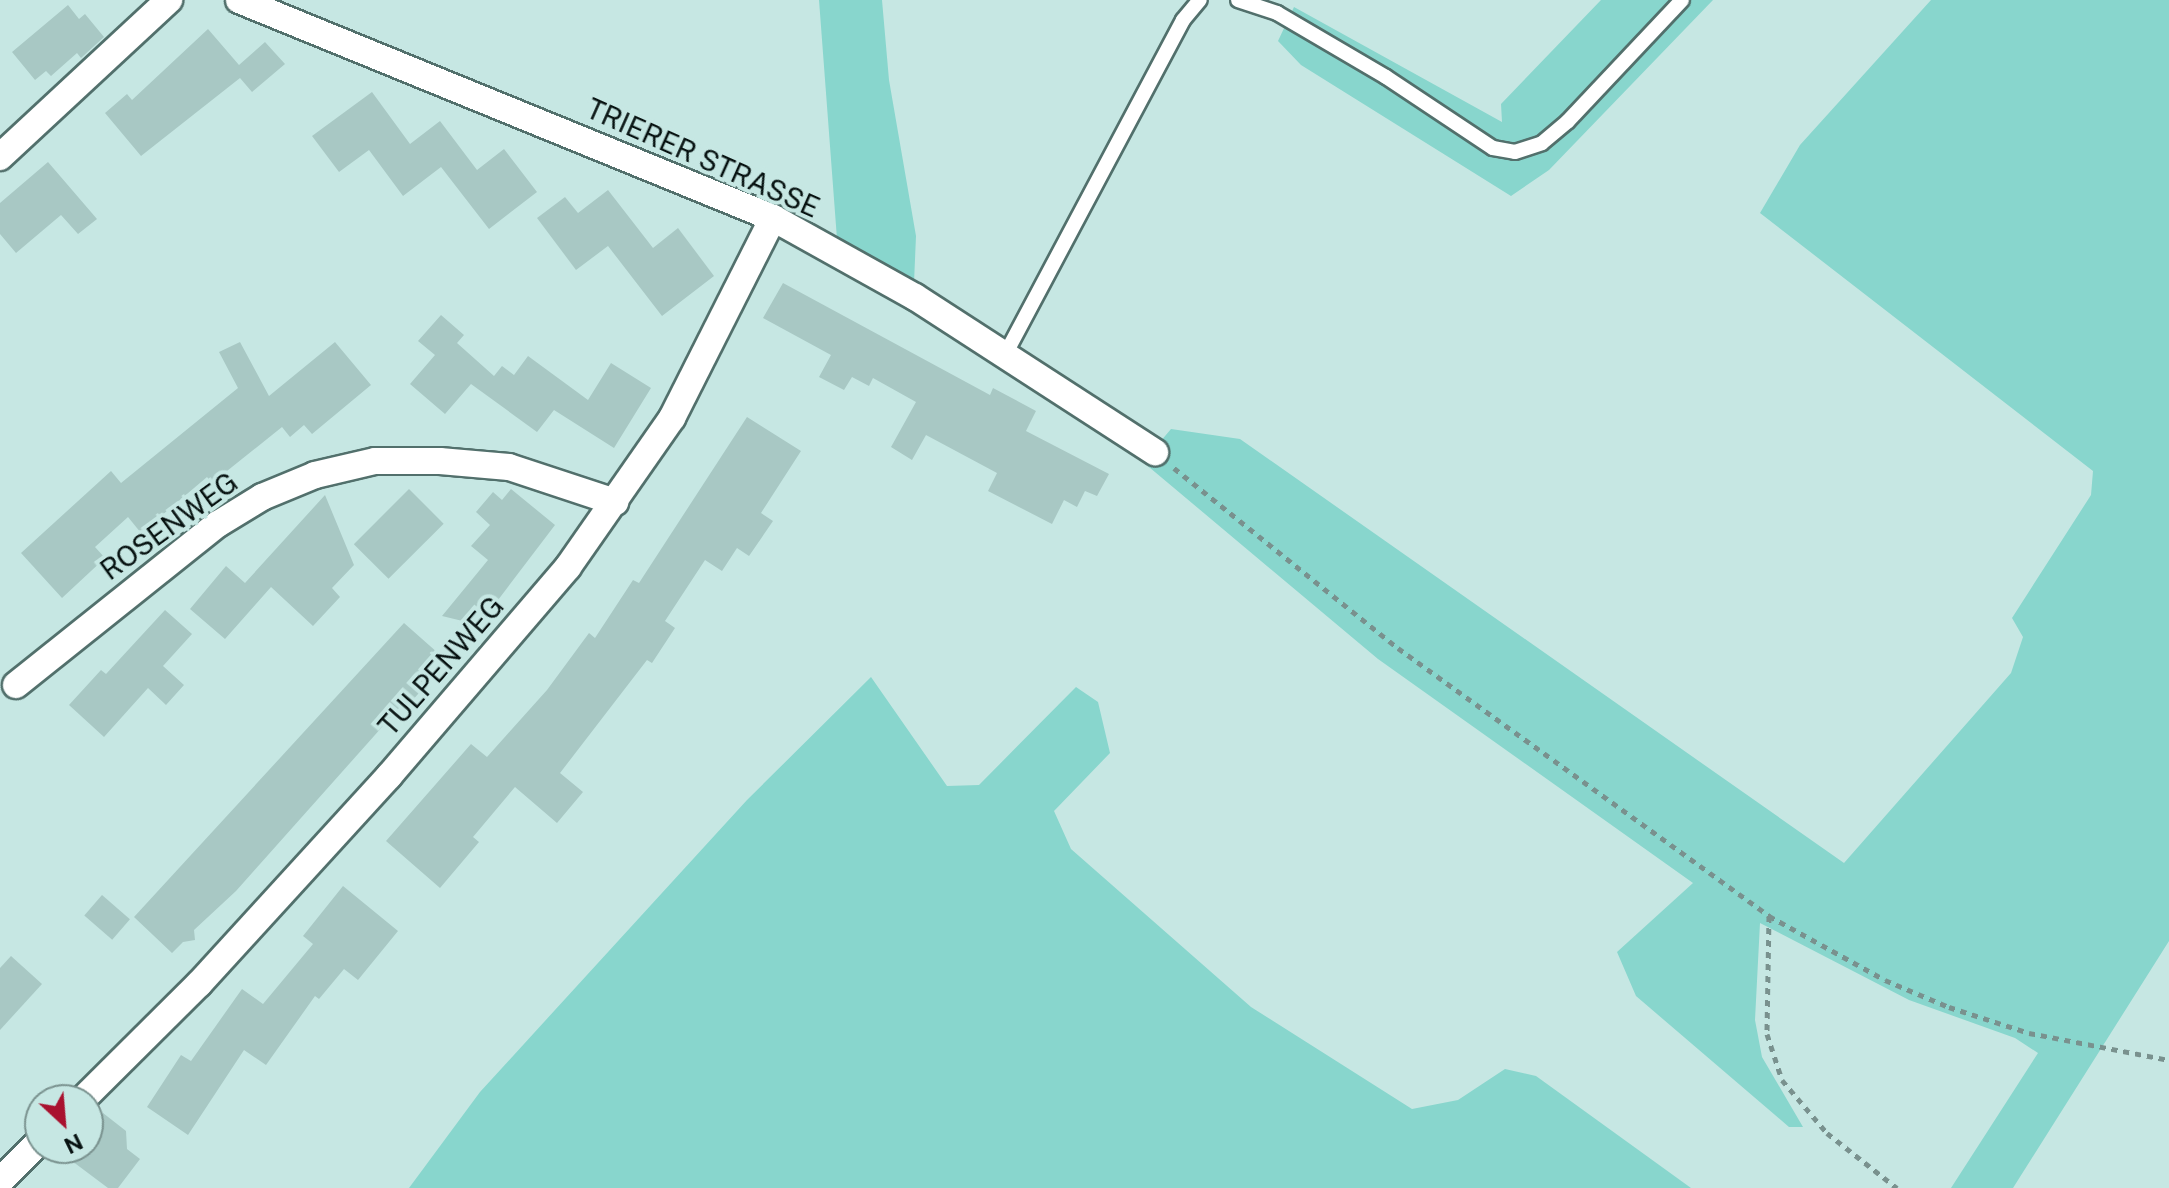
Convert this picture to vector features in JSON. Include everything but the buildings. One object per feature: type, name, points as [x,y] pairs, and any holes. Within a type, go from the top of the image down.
[{"type":"street","points":[[0,157],[169,0]]},
{"type":"street","name":"TRIERER STRASSE","points":[[239,0],[773,218],[1006,353],[1155,452]]},
{"type":"street","name":"TULPENWEG","points":[[98,1084],[199,984],[389,776],[568,567],[672,418],[773,218]]},
{"type":"street","name":"ROSENWEG","points":[[16,685],[218,524],[262,497],[315,475],[375,461],[440,461],[509,467],[615,502]]},
{"type":"street","points":[[0,1181],[24,1157]]},
{"type":"lane","points":[[1006,353],[1183,20],[1200,0]]},
{"type":"lane","points":[[1238,0],[1277,13],[1493,148],[1515,152],[1542,143],[1568,121],[1682,0]]},
{"type":"path","points":[[1155,452],[1398,648],[1769,916],[1885,980],[1949,1007],[2029,1033],[2169,1060]]},
{"type":"path","points":[[1769,916],[1767,1034],[1782,1080],[1827,1133],[1897,1188]]},
{"type":"shaded area","points":[[819,0],[882,0],[889,80],[916,236],[914,283],[837,239]]},
{"type":"shaded area","points":[[1601,0],[1713,0],[1549,170],[1511,196],[1301,65],[1278,41],[1294,7],[1502,122],[1501,104]]},
{"type":"shaded area","points":[[1931,0],[2169,0],[2169,941],[2013,1188],[1951,1188],[2038,1053],[2015,1038],[1909,1000],[1760,923],[1755,1020],[1762,1057],[1803,1127],[1789,1127],[1636,996],[1617,952],[1693,883],[1378,659],[1143,462],[1171,429],[1240,439],[1844,863],[2011,673],[2023,637],[2012,618],[2091,495],[2093,471],[1760,213],[1800,145]]},
{"type":"shaded area","points":[[871,677],[947,786],[979,785],[1076,687],[1098,702],[1110,753],[1054,811],[1071,849],[1251,1007],[1412,1109],[1458,1100],[1505,1069],[1536,1076],[1691,1188],[409,1188],[480,1092],[747,800]]}]
